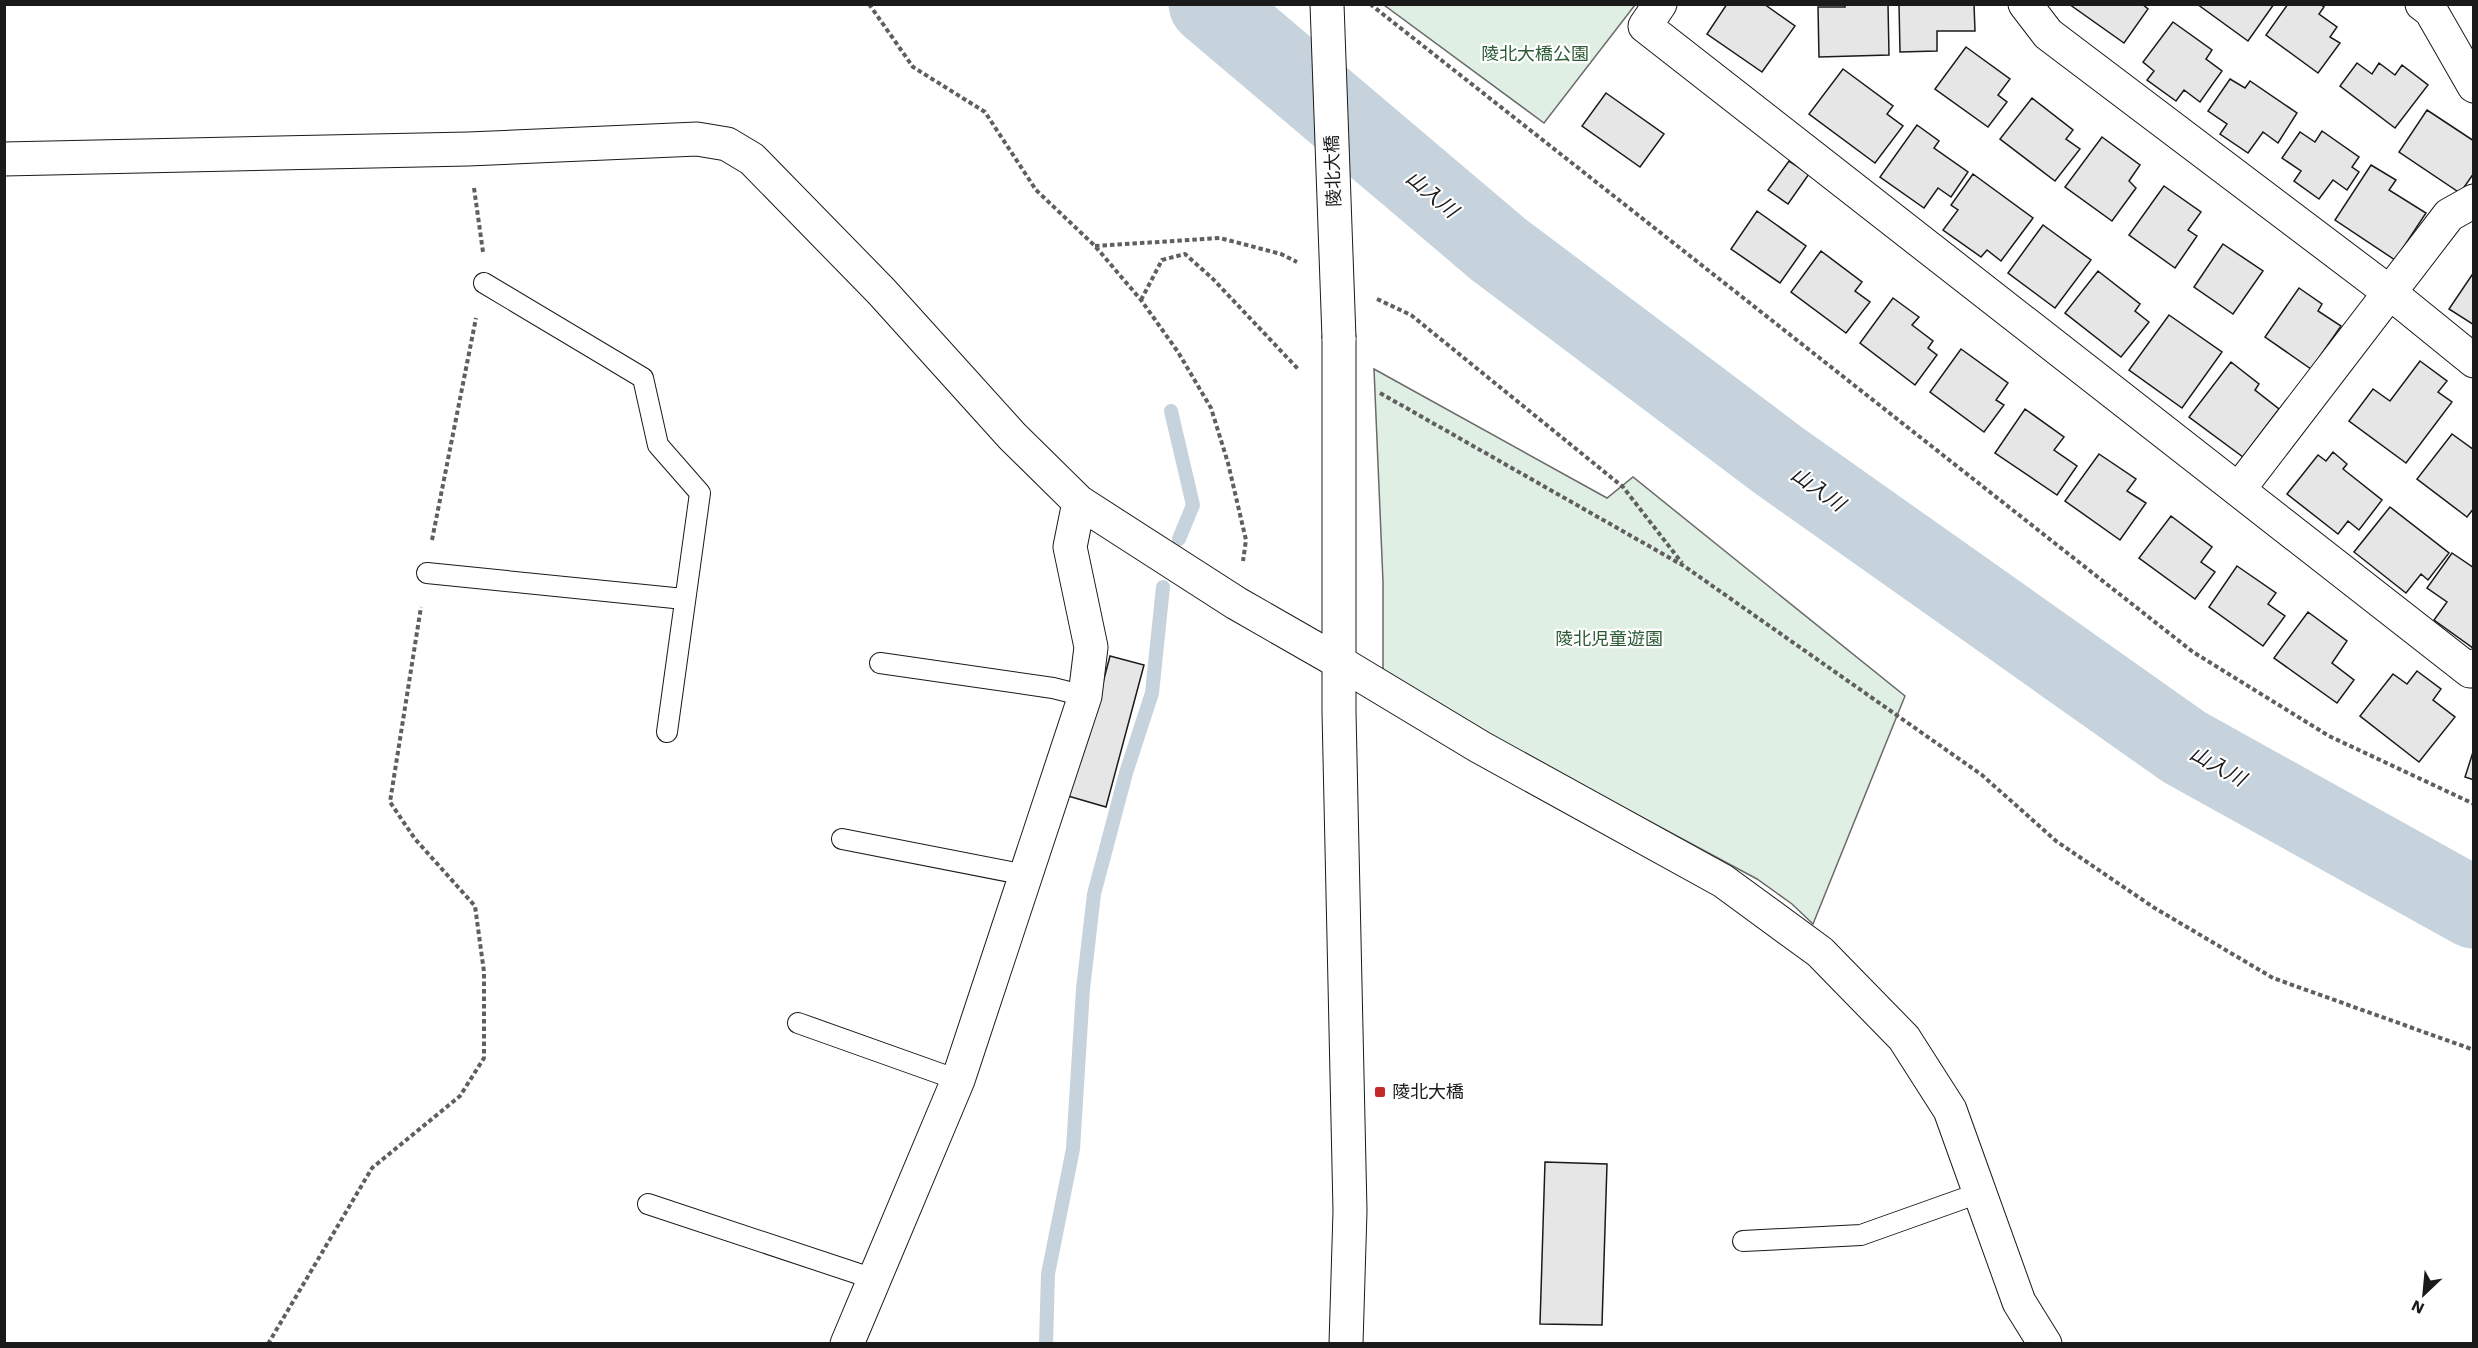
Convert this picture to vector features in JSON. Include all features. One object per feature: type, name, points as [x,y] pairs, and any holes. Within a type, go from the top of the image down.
[{"type":"street","name":"陵北大橋","points":[[1328,4],[1339,338],[1339,724],[1350,1211],[1346,1344]]},
{"type":"street","points":[[1660,4],[1645,26],[2470,671],[2474,666]]},
{"type":"street","points":[[2025,4],[2048,34],[2388,292],[2474,361]]},
{"type":"street","points":[[2430,7],[2474,86]]},
{"type":"street","points":[[4,159],[468,149],[697,139],[727,144],[753,159],[881,291],[1012,436],[1079,502],[1236,603],[1480,747],[1723,881],[1820,952],[1904,1038],[1950,1110],[2019,1302],[2044,1344]]},
{"type":"street","points":[[2239,489],[2449,215],[2474,201]]},
{"type":"street","points":[[847,1344],[958,1080],[1085,696],[1091,647],[1070,547],[1079,502]]},
{"type":"lane","points":[[484,283],[643,378],[658,445],[700,493],[667,732]]},
{"type":"lane","points":[[427,573],[684,599]]},
{"type":"lane","points":[[880,663],[1053,688],[1085,696]]},
{"type":"lane","points":[[842,839],[1026,875]]},
{"type":"lane","points":[[798,1023],[958,1080]]},
{"type":"lane","points":[[1743,1241],[1861,1235],[1979,1192]]},
{"type":"lane","points":[[648,1204],[874,1279]]},
{"type":"path","points":[[869,4],[913,67],[985,112],[1036,190],[1095,246],[1141,300],[1178,352],[1211,408],[1246,540],[1236,603]]},
{"type":"path","points":[[1370,4],[2193,652],[2329,736],[2474,804]]},
{"type":"path","points":[[268,1344],[372,1168],[460,1096],[484,1058],[484,972],[475,906],[415,839],[390,802],[436,512],[486,271],[468,149]]},
{"type":"path","points":[[1095,246],[1220,238],[1281,254],[1303,264]]},
{"type":"path","points":[[1141,300],[1162,260],[1185,254],[1213,279],[1293,366],[1302,371]]},
{"type":"path","points":[[1368,295],[1411,315],[1623,487],[1684,566]]},
{"type":"path","points":[[1375,389],[1684,566],[1982,775],[2056,841],[2153,907],[2273,978],[2474,1050]]},
{"type":"green space","name":"陵北大橋公園","points":[[1384,5],[1635,5],[1544,123]]},
{"type":"green space","name":"陵北児童遊園","points":[[1374,369],[1607,498],[1633,477],[1905,696],[1813,924],[1792,904],[1757,879],[1470,725],[1383,674],[1383,582]]},
{"type":"building","points":[[1727,4],[1764,4],[1795,26],[1762,72],[1707,34]]},
{"type":"building","points":[[1845,4],[1888,4],[1889,55],[1819,57],[1818,7],[1845,7]]},
{"type":"building","points":[[1899,4],[1974,4],[1975,31],[1937,31],[1937,51],[1900,52]]},
{"type":"building","points":[[2069,4],[2142,4],[2148,9],[2124,43]]},
{"type":"building","points":[[2197,4],[2274,4],[2248,41]]},
{"type":"building","points":[[2288,4],[2320,4],[2324,7],[2319,14],[2337,27],[2330,37],[2340,43],[2318,73],[2266,35]]},
{"type":"building","points":[[2173,22],[2212,50],[2206,59],[2222,71],[2200,102],[2184,90],[2176,101],[2147,80],[2154,71],[2143,62]]},
{"type":"building","points":[[1966,47],[2010,79],[1998,95],[2007,102],[1988,127],[1935,89]]},
{"type":"building","points":[[2357,63],[2372,74],[2379,63],[2395,75],[2402,65],[2428,85],[2395,128],[2340,86]]},
{"type":"building","points":[[1843,69],[1893,106],[1887,114],[1903,126],[1875,163],[1809,114]]},
{"type":"building","points":[[2230,79],[2245,88],[2250,81],[2297,113],[2278,143],[2263,132],[2248,153],[2220,134],[2227,124],[2208,111]]},
{"type":"building","points":[[1606,93],[1664,134],[1640,167],[1582,126]]},
{"type":"building","points":[[2032,98],[2073,130],[2066,139],[2080,149],[2055,181],[2000,139]]},
{"type":"building","points":[[2427,110],[2474,141],[2474,173],[2460,193],[2399,152]]},
{"type":"building","points":[[1917,125],[1939,141],[1934,148],[1968,172],[1951,197],[1938,188],[1924,208],[1880,177]]},
{"type":"building","points":[[2322,131],[2359,157],[2352,167],[2359,172],[2347,190],[2333,180],[2319,199],[2294,181],[2301,171],[2282,158],[2300,132],[2315,142]]},
{"type":"building","points":[[2102,137],[2140,165],[2129,181],[2136,188],[2112,221],[2065,187]]},
{"type":"building","points":[[1789,161],[1809,174],[1788,204],[1768,190]]},
{"type":"building","points":[[2371,165],[2396,180],[2389,190],[2426,213],[2395,260],[2335,220]]},
{"type":"building","points":[[1973,174],[2033,218],[2001,261],[1987,250],[1981,257],[1943,230],[1958,210],[1951,205]]},
{"type":"building","points":[[2164,186],[2201,212],[2188,230],[2197,236],[2175,268],[2129,235]]},
{"type":"building","points":[[1757,211],[1806,246],[1780,283],[1731,249]]},
{"type":"building","points":[[2043,225],[2091,260],[2055,308],[2008,273]]},
{"type":"building","points":[[2223,244],[2263,271],[2233,314],[2194,287]]},
{"type":"building","points":[[1821,251],[1862,282],[1855,291],[1870,302],[1846,333],[1791,292]]},
{"type":"building","points":[[2098,271],[2140,304],[2135,311],[2149,322],[2121,357],[2065,313]]},
{"type":"building","points":[[2474,272],[2474,325],[2449,309]]},
{"type":"building","points":[[2299,288],[2322,304],[2318,311],[2341,326],[2311,369],[2265,337]]},
{"type":"building","points":[[1893,298],[1919,317],[1912,325],[1933,341],[1928,348],[1937,355],[1915,385],[1860,343]]},
{"type":"building","points":[[2169,315],[2222,352],[2182,408],[2129,370]]},
{"type":"building","points":[[1961,349],[2008,383],[1996,400],[2004,405],[1984,432],[1930,392]]},
{"type":"building","points":[[2420,361],[2447,381],[2438,392],[2452,402],[2406,463],[2349,421],[2373,389],[2390,401]]},
{"type":"building","points":[[2231,362],[2259,384],[2255,390],[2279,409],[2243,457],[2189,417]]},
{"type":"building","points":[[2025,409],[2064,437],[2054,450],[2077,466],[2057,495],[1995,453]]},
{"type":"building","points":[[2452,434],[2474,450],[2474,508],[2467,517],[2417,479]]},
{"type":"building","points":[[2333,452],[2347,464],[2343,469],[2382,500],[2359,530],[2348,521],[2338,534],[2287,494],[2318,455],[2326,461]]},
{"type":"building","points":[[2099,454],[2136,479],[2127,491],[2146,503],[2120,540],[2065,501]]},
{"type":"building","points":[[2390,507],[2449,553],[2428,580],[2421,574],[2406,593],[2354,552]]},
{"type":"building","points":[[2171,516],[2212,547],[2201,562],[2215,572],[2195,599],[2139,558]]},
{"type":"building","points":[[2452,553],[2474,568],[2473,648],[2434,620],[2447,602],[2427,588]]},
{"type":"building","points":[[2237,566],[2276,593],[2268,604],[2285,616],[2263,646],[2209,607]]},
{"type":"building","points":[[2308,612],[2347,641],[2332,663],[2354,680],[2337,703],[2274,658]]},
{"type":"building","points":[[1110,656],[1144,665],[1106,807],[1068,796],[1089,736]]},
{"type":"building","points":[[2417,671],[2441,689],[2433,700],[2455,717],[2419,762],[2360,716],[2393,674],[2407,684]]},
{"type":"building","points":[[2474,749],[2474,780],[2465,777]]},
{"type":"building","points":[[1545,1162],[1607,1164],[1602,1325],[1540,1324]]},
{"type":"waterway","name":"山入川","points":[[1209,4],[1498,249],[1778,460],[2184,747],[2474,908]]},
{"type":"waterway","points":[[1171,411],[1193,505],[1179,539]]},
{"type":"waterway","points":[[1046,1344],[1048,1274],[1073,1149],[1083,989],[1094,894],[1126,773],[1152,693],[1163,587]]},
{"type":"place","name":"陵北大橋","points":[[1380,1092]]}]
